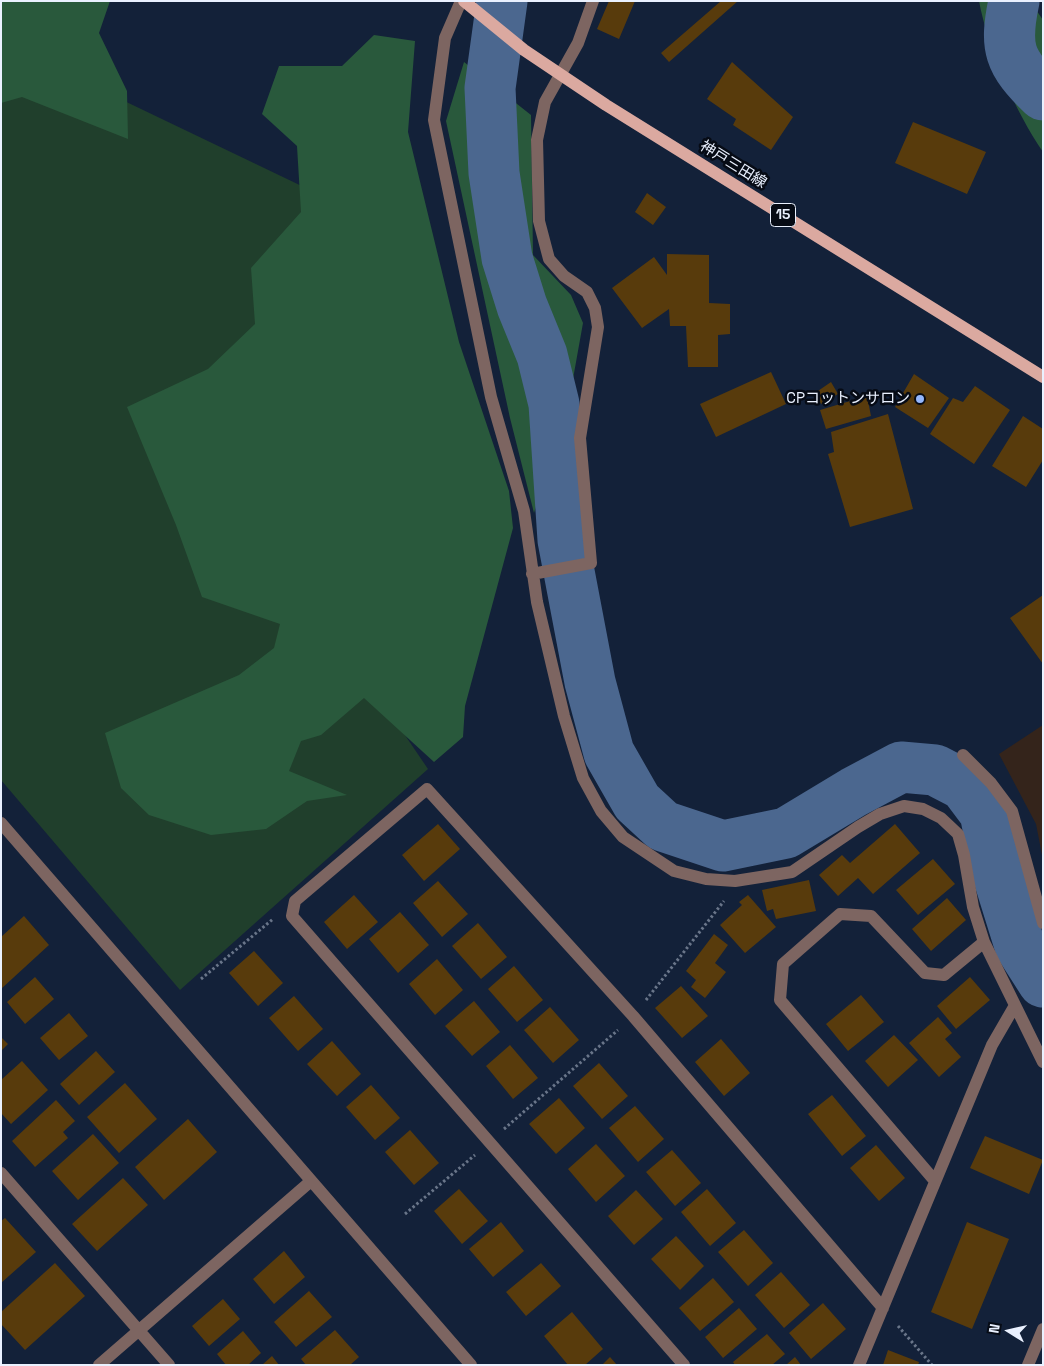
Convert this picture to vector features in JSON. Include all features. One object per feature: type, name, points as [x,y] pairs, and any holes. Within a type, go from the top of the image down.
[{"type":"main road","name":"神戸三田線","points":[[465,3],[524,50],[606,105],[1043,377]]},
{"type":"street","points":[[537,573],[591,563],[580,438],[598,327],[595,308],[587,292],[564,276],[550,259],[539,221],[537,140],[544,102],[578,43],[593,1]]},
{"type":"street","points":[[465,3],[445,38],[434,120],[491,397],[524,511],[564,716],[583,778],[600,811],[623,837],[674,871],[706,879],[735,880],[792,872],[880,814],[904,806],[923,809],[941,818],[958,834],[964,855],[973,907],[984,942],[1014,1007],[1043,1062]]},
{"type":"street","points":[[963,755],[991,783],[1012,811],[1043,923]]},
{"type":"street","points":[[684,1365],[292,916],[295,901],[428,788],[632,1016],[883,1308]]},
{"type":"street","points":[[1,823],[471,1365]]},
{"type":"street","points":[[935,1181],[780,1000],[783,964],[840,914],[871,916],[925,973],[944,975],[984,942]]},
{"type":"street","points":[[859,1365],[992,1045],[1014,1007]]},
{"type":"street","points":[[2,1177],[170,1365]]},
{"type":"street","points":[[98,1365],[310,1181]]},
{"type":"street","points":[[1028,1365],[1043,1329]]},
{"type":"path","points":[[641,1007],[728,896]]},
{"type":"path","points":[[201,978],[295,901]]},
{"type":"path","points":[[507,1127],[623,1025]]},
{"type":"path","points":[[405,1214],[479,1151]]},
{"type":"path","points":[[883,1308],[932,1365]]},
{"type":"shaded area","points":[[1043,725],[1043,860],[1036,824],[999,754]]},
{"type":"green space","points":[[1,1],[110,1],[99,33],[127,91],[128,139],[22,97],[1,103]]},
{"type":"green space","points":[[979,1],[1030,1],[1043,20],[1043,152],[1022,118],[1004,79],[989,39]]},
{"type":"green space","points":[[374,35],[415,41],[408,132],[459,342],[509,491],[513,528],[465,706],[463,737],[434,762],[364,698],[321,735],[301,741],[289,771],[347,795],[307,801],[266,829],[211,835],[149,815],[121,788],[105,733],[239,675],[274,648],[280,624],[202,597],[176,525],[127,407],[208,369],[255,324],[251,268],[301,212],[297,146],[262,114],[279,66],[342,66]]},
{"type":"green space","points":[[43,62],[333,201],[324,616],[428,769],[180,990],[1,780],[1,81]]},
{"type":"green space","points":[[464,62],[531,115],[533,255],[571,295],[583,323],[571,390],[531,402],[541,490],[534,513],[510,418],[446,121]]},
{"type":"building","points":[[609,1],[635,1],[619,39],[597,29]]},
{"type":"building","points":[[721,1],[738,1],[669,62],[661,53]]},
{"type":"building","points":[[732,62],[793,117],[771,150],[733,125],[736,119],[707,99]]},
{"type":"building","points":[[913,122],[986,152],[967,194],[895,163]]},
{"type":"building","points":[[647,193],[666,207],[653,225],[635,212]]},
{"type":"building","points":[[667,254],[709,255],[709,303],[730,304],[730,334],[718,335],[718,367],[688,367],[686,326],[670,326],[669,309],[642,328],[612,288],[654,257],[667,275]]},
{"type":"building","points":[[771,372],[786,404],[716,437],[700,404]]},
{"type":"building","points":[[914,374],[949,398],[928,428],[895,407]]},
{"type":"building","points":[[831,382],[838,394],[821,404],[815,393]]},
{"type":"building","points":[[975,386],[1010,410],[974,464],[930,434],[953,398],[963,402]]},
{"type":"building","points":[[867,396],[871,416],[826,429],[820,410]]},
{"type":"building","points":[[888,414],[913,509],[850,527],[828,454],[834,452],[831,432]]},
{"type":"building","points":[[1023,416],[1043,429],[1043,460],[1026,487],[992,466]]},
{"type":"building","points":[[1043,595],[1043,664],[1010,618]]},
{"type":"building","points":[[438,824],[460,849],[424,881],[402,855]]},
{"type":"building","points":[[895,824],[920,853],[873,894],[858,878],[838,896],[819,875],[842,855],[850,863]]},
{"type":"building","points":[[933,859],[955,884],[918,915],[896,890]]},
{"type":"building","points":[[809,880],[816,911],[776,919],[773,909],[767,911],[762,890]]},
{"type":"building","points":[[438,881],[468,914],[442,937],[413,903]]},
{"type":"building","points":[[354,895],[378,922],[347,949],[324,922]]},
{"type":"building","points":[[748,895],[776,927],[745,953],[720,925],[742,905],[739,902]]},
{"type":"building","points":[[947,898],[966,920],[931,951],[912,929]]},
{"type":"building","points":[[400,912],[429,945],[398,973],[369,939]]},
{"type":"building","points":[[24,916],[49,945],[1,989],[1,937]]},
{"type":"building","points":[[478,923],[507,957],[481,979],[452,946]]},
{"type":"building","points":[[714,934],[728,945],[715,963],[726,972],[705,998],[691,987],[696,980],[686,971]]},
{"type":"building","points":[[254,951],[283,983],[258,1006],[229,973]]},
{"type":"building","points":[[437,959],[463,990],[435,1015],[409,984]]},
{"type":"building","points":[[514,966],[543,1000],[517,1022],[488,989]]},
{"type":"building","points":[[35,977],[54,999],[25,1024],[7,1002]]},
{"type":"building","points":[[970,977],[990,1000],[956,1029],[937,1006]]},
{"type":"building","points":[[681,986],[708,1016],[682,1038],[655,1008]]},
{"type":"building","points":[[861,995],[884,1022],[848,1051],[826,1024]]},
{"type":"building","points":[[294,996],[323,1029],[298,1051],[269,1018]]},
{"type":"building","points":[[474,1001],[500,1032],[472,1056],[445,1026]]},
{"type":"building","points":[[550,1007],[579,1040],[553,1063],[524,1030]]},
{"type":"building","points":[[69,1013],[88,1036],[59,1060],[40,1038]]},
{"type":"building","points":[[938,1017],[952,1033],[945,1039],[961,1057],[939,1077],[909,1043]]},
{"type":"building","points":[[894,1035],[918,1060],[888,1087],[865,1061]]},
{"type":"building","points":[[1,1037],[8,1044],[1,1051]]},
{"type":"building","points":[[721,1039],[750,1073],[724,1096],[695,1062]]},
{"type":"building","points":[[332,1041],[361,1074],[337,1096],[307,1064]]},
{"type":"building","points":[[510,1045],[538,1078],[513,1099],[486,1066]]},
{"type":"building","points":[[96,1051],[115,1072],[79,1105],[60,1084]]},
{"type":"building","points":[[22,1061],[48,1090],[11,1124],[1,1113],[1,1080]]},
{"type":"building","points":[[599,1063],[628,1096],[602,1119],[573,1086]]},
{"type":"building","points":[[125,1083],[157,1119],[119,1153],[87,1117]]},
{"type":"building","points":[[371,1085],[400,1118],[375,1140],[346,1107]]},
{"type":"building","points":[[832,1095],[866,1136],[842,1156],[808,1114]]},
{"type":"building","points":[[559,1098],[585,1128],[556,1154],[529,1124]]},
{"type":"building","points":[[56,1100],[75,1121],[63,1132],[68,1138],[35,1167],[12,1141]]},
{"type":"building","points":[[635,1106],[664,1139],[638,1162],[609,1128]]},
{"type":"building","points":[[188,1119],[217,1152],[164,1200],[135,1167]]},
{"type":"building","points":[[410,1130],[439,1163],[414,1185],[385,1152]]},
{"type":"building","points":[[93,1134],[119,1163],[78,1200],[52,1171]]},
{"type":"building","points":[[985,1136],[1043,1160],[1029,1194],[970,1168]]},
{"type":"building","points":[[596,1144],[625,1176],[596,1202],[568,1169]]},
{"type":"building","points":[[876,1145],[905,1178],[879,1201],[850,1168]]},
{"type":"building","points":[[672,1150],[701,1183],[675,1206],[646,1172]]},
{"type":"building","points":[[123,1178],[148,1205],[97,1251],[72,1224]]},
{"type":"building","points":[[459,1189],[488,1221],[462,1244],[434,1211]]},
{"type":"building","points":[[707,1189],[736,1223],[710,1246],[681,1212]]},
{"type":"building","points":[[636,1190],[663,1219],[634,1245],[608,1216]]},
{"type":"building","points":[[5,1218],[36,1252],[1,1283],[1,1221]]},
{"type":"building","points":[[501,1222],[524,1251],[493,1277],[469,1249]]},
{"type":"building","points":[[967,1222],[1009,1239],[972,1329],[931,1312]]},
{"type":"building","points":[[744,1230],[773,1263],[748,1286],[718,1252]]},
{"type":"building","points":[[676,1236],[704,1266],[680,1290],[651,1259]]},
{"type":"building","points":[[284,1251],[305,1277],[274,1304],[253,1279]]},
{"type":"building","points":[[55,1263],[85,1296],[25,1350],[1,1324],[1,1312]]},
{"type":"building","points":[[541,1263],[561,1286],[526,1316],[506,1292]]},
{"type":"building","points":[[781,1272],[810,1305],[784,1328],[755,1295]]},
{"type":"building","points":[[713,1278],[734,1302],[700,1331],[679,1308]]},
{"type":"building","points":[[309,1291],[332,1317],[296,1347],[274,1322]]},
{"type":"building","points":[[223,1299],[240,1319],[209,1346],[192,1326]]},
{"type":"building","points":[[823,1303],[846,1329],[811,1359],[789,1333]]},
{"type":"building","points":[[739,1308],[757,1329],[723,1358],[705,1337]]},
{"type":"building","points":[[572,1312],[603,1349],[585,1365],[568,1365],[544,1336]]},
{"type":"building","points":[[335,1330],[359,1357],[350,1365],[306,1365],[301,1359]]},
{"type":"building","points":[[243,1331],[261,1353],[248,1365],[226,1365],[217,1354]]},
{"type":"building","points":[[767,1334],[785,1354],[772,1365],[735,1365],[733,1362]]},
{"type":"building","points":[[888,1350],[919,1362],[918,1365],[883,1365]]},
{"type":"building","points":[[272,1356],[279,1365],[262,1365]]},
{"type":"building","points":[[610,1357],[617,1365],[602,1365]]},
{"type":"building","points":[[795,1357],[801,1365],[786,1365]]},
{"type":"waterway","points":[[502,1],[490,88],[494,173],[507,258],[522,306],[542,355],[554,404],[563,540],[590,682],[609,753],[637,802],[663,826],[723,846],[786,833],[854,792],[901,767],[935,770],[964,785],[985,813],[997,872],[1020,946],[1043,982]]},
{"type":"waterway","points":[[1014,1],[1010,31],[1012,53],[1023,73],[1043,95]]},
{"type":"place","name":"CPコットンサロン","points":[[920,399]]}]
